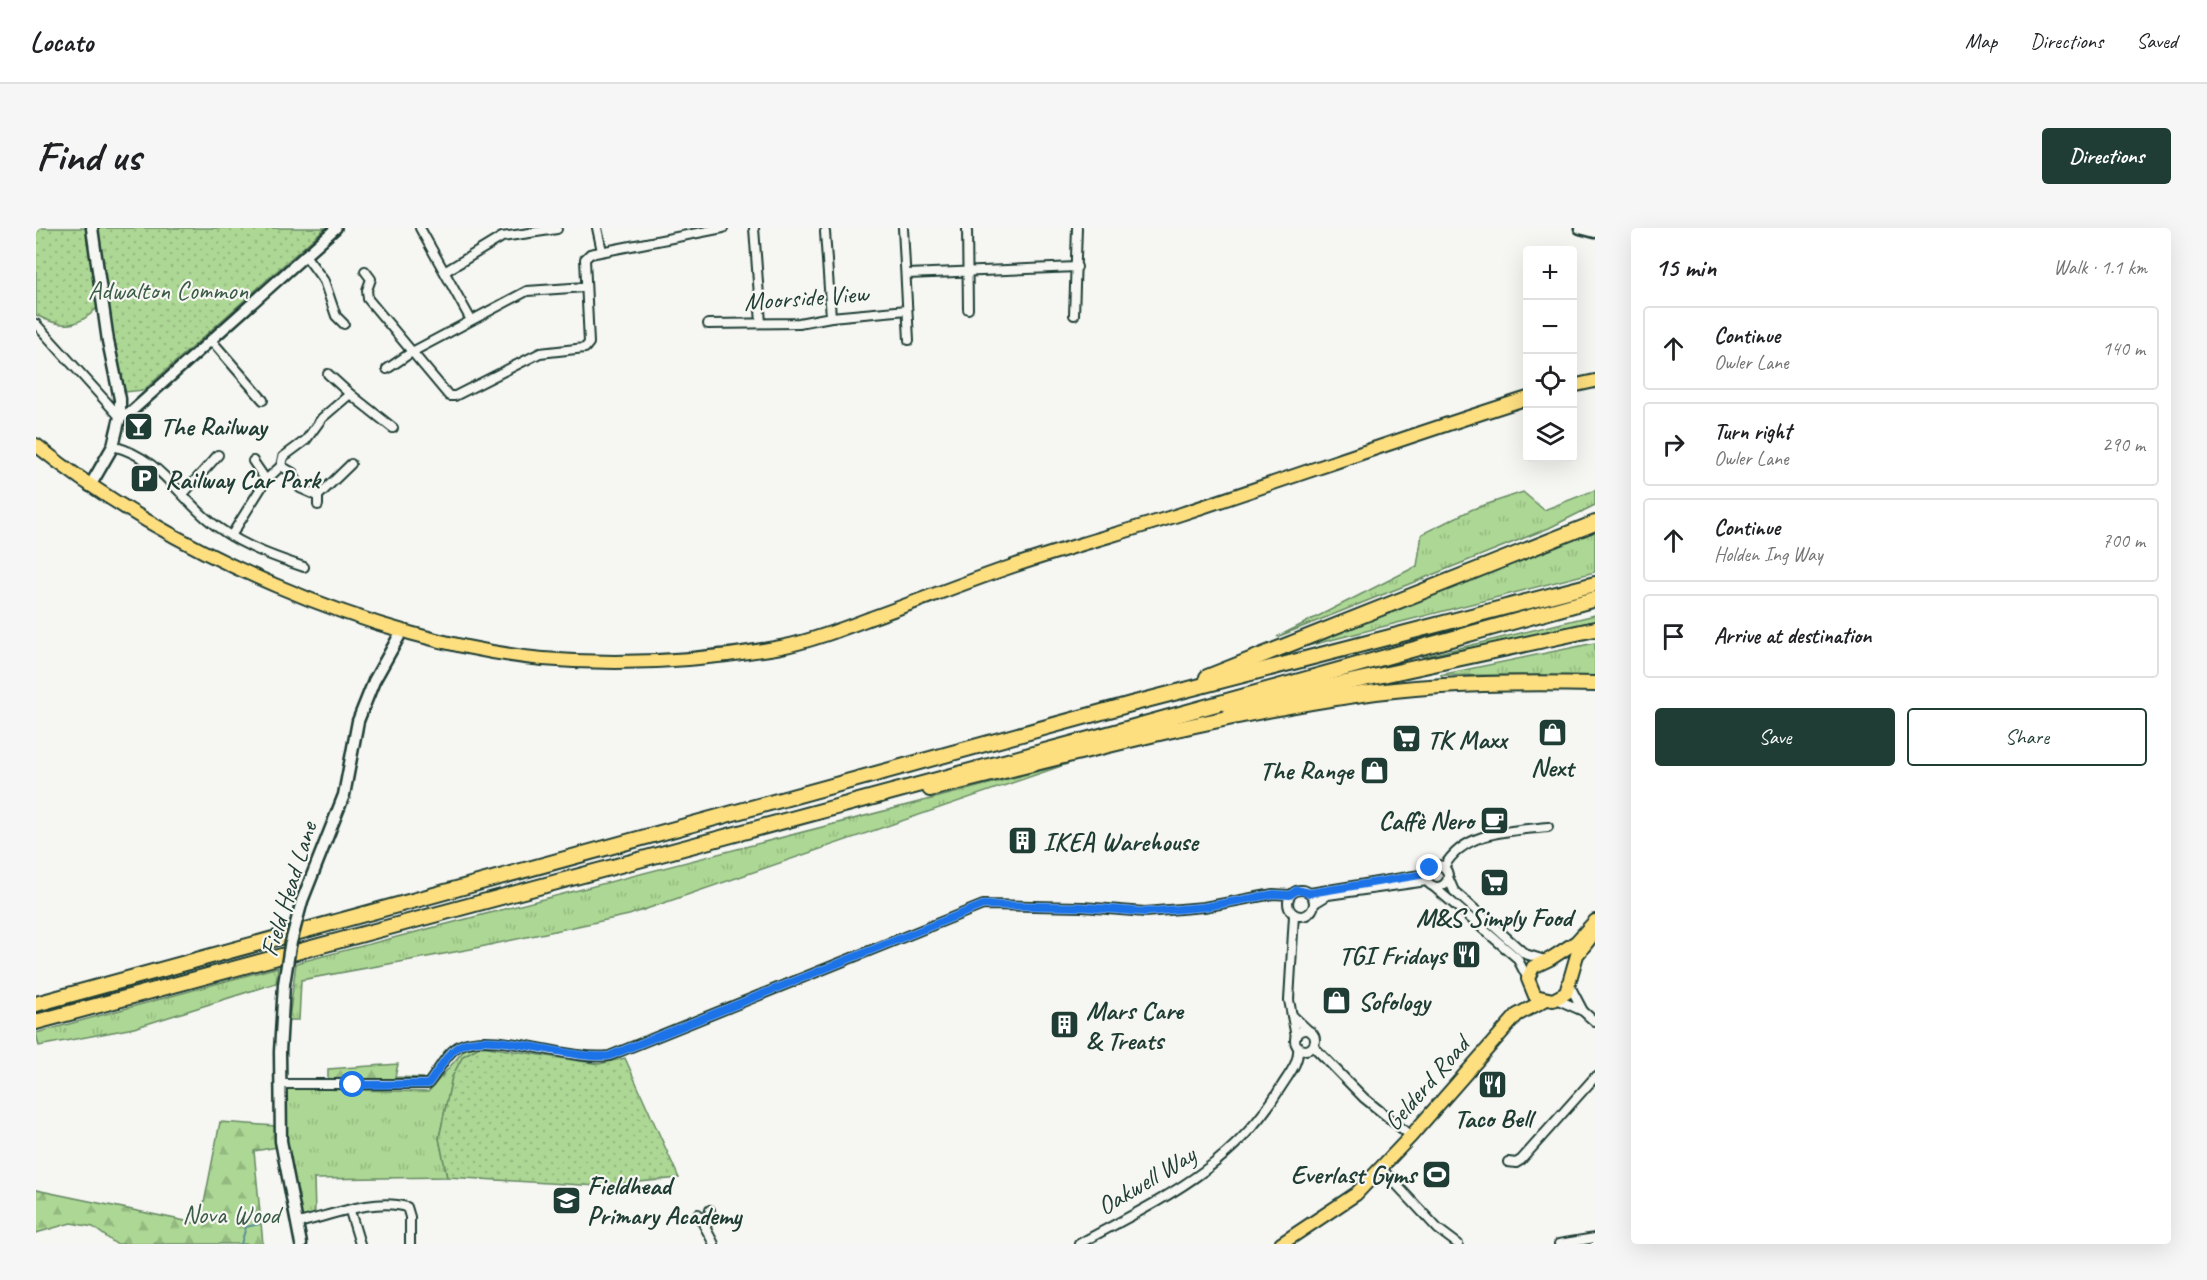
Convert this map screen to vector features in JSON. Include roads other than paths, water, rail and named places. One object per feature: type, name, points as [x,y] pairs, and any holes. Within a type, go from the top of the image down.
[{"type":"highway","points":[[1160,696],[1595,522]]},
{"type":"highway","points":[[36,1004],[1160,696],[1595,584]]},
{"type":"highway","points":[[36,1022],[787,818],[1119,731],[1595,600]]},
{"type":"highway","points":[[1119,731],[1595,629]]},
{"type":"highway","points":[[787,818],[864,806],[1218,720],[1334,699],[1443,686],[1537,682],[1595,684]]},
{"type":"main road","points":[[90,486],[113,446],[120,417],[120,399],[108,341],[92,228]]},
{"type":"main road","points":[[1580,228],[1595,232]]},
{"type":"main road","points":[[1577,385],[1595,381]]},
{"type":"main road","points":[[36,445],[90,486],[164,529],[264,580],[402,631],[469,647],[539,658],[657,662],[785,646],[844,628],[1014,566],[1181,514],[1370,448],[1523,399]]},
{"type":"main road","name":"Field Head Lane","points":[[301,1244],[281,1141],[280,1084],[284,984],[290,946],[302,901],[344,795],[358,721],[374,681],[402,631]]},
{"type":"main road","name":"Gelderd Road","points":[[1281,1244],[1356,1194],[1411,1136],[1517,1015],[1533,967],[1576,942],[1595,921]]},
{"type":"main road","name":"Gelderd Road","points":[[1517,1015],[1566,993],[1582,945],[1595,932]]},
{"type":"main road","points":[[1548,960],[1563,965],[1569,979]]},
{"type":"main road","points":[[1529,983],[1535,996],[1551,1000]]},
{"type":"street","points":[[36,324],[120,417],[132,411],[336,228]]},
{"type":"street","points":[[420,228],[446,271],[471,320]]},
{"type":"street","points":[[597,228],[602,251]]},
{"type":"street","points":[[365,271],[371,279],[368,299],[449,396],[455,396],[540,353],[585,348],[589,343],[585,259],[590,254],[723,228]]},
{"type":"street","points":[[754,228],[761,323]]},
{"type":"street","points":[[903,228],[909,340]]},
{"type":"street","points":[[967,228],[968,309]]},
{"type":"street","points":[[1074,315],[1077,228]]},
{"type":"street","points":[[446,271],[502,237],[557,229]]},
{"type":"street","points":[[825,232],[831,317]]},
{"type":"street","points":[[305,255],[324,280],[336,316],[344,324]]},
{"type":"street","points":[[907,274],[1077,267]]},
{"type":"street","points":[[387,369],[412,352],[527,291],[586,287]]},
{"type":"street","name":"Moorside View","points":[[708,324],[799,323],[831,317],[907,310]]},
{"type":"street","points":[[211,340],[263,400]]},
{"type":"street","points":[[328,374],[393,428]]},
{"type":"street","points":[[231,536],[266,480],[281,466],[283,457],[306,440],[322,418],[350,394]]},
{"type":"street","points":[[113,446],[133,452],[156,466],[205,518],[231,536],[264,554],[304,567]]},
{"type":"street","points":[[183,494],[218,455]]},
{"type":"street","points":[[253,461],[266,480]]},
{"type":"street","points":[[318,505],[318,496],[351,464]]},
{"type":"street","points":[[281,466],[293,474],[300,488],[318,496]]},
{"type":"street","points":[[1444,867],[1458,848],[1470,841],[1486,836],[1548,827]]},
{"type":"street","points":[[1314,903],[1328,895],[1370,890],[1427,877],[1434,866],[1444,867]]},
{"type":"street","points":[[1444,867],[1454,891],[1525,954],[1548,960]]},
{"type":"street","points":[[1289,900],[1302,890],[1310,893],[1355,885],[1427,877]]},
{"type":"street","points":[[1427,877],[1434,887],[1517,958],[1529,983]]},
{"type":"street","points":[[1434,887],[1442,886],[1448,878]]},
{"type":"street","points":[[1355,885],[1370,890]]},
{"type":"street","points":[[280,1084],[428,1084],[460,1045],[479,1041],[562,1054],[609,1056],[983,905],[1083,907],[1145,912],[1204,907],[1274,894],[1289,900],[1294,915],[1303,916],[1311,912],[1314,903],[1310,893]]},
{"type":"street","name":"Oakwell Way","points":[[1294,915],[1289,1000],[1298,1046],[1296,1062]]},
{"type":"street","points":[[1293,938],[1303,916]]},
{"type":"street","points":[[1494,926],[1491,931],[1498,942]]},
{"type":"street","points":[[1569,979],[1583,1011]]},
{"type":"street","points":[[1551,1000],[1583,1011],[1595,1022]]},
{"type":"street","points":[[1292,1015],[1309,1031],[1312,1044]]},
{"type":"street","points":[[1296,1037],[1300,1032],[1309,1031]]},
{"type":"street","points":[[1298,1046],[1312,1044],[1324,1047],[1329,1060],[1364,1098],[1411,1136]]},
{"type":"street","name":"Oakwell Way","points":[[1079,1244],[1194,1181],[1229,1152],[1268,1109],[1296,1062],[1312,1044]]},
{"type":"street","points":[[1508,1162],[1516,1163],[1521,1160],[1595,1077]]},
{"type":"street","points":[[1381,1168],[1438,1229],[1458,1244]]},
{"type":"street","points":[[298,1223],[386,1204],[407,1208],[410,1217],[410,1244]]},
{"type":"street","points":[[706,1228],[710,1210]]},
{"type":"street","points":[[350,1211],[360,1244]]},
{"type":"street","points":[[698,1214],[714,1244]]},
{"type":"street","points":[[1559,1244],[1595,1238]]},
{"type":"waterway","points":[[241,1244],[246,1227],[259,1224]]},
{"type":"place","name":"The Railway","points":[[139,426]]},
{"type":"place","name":"Railway Car Park","points":[[144,479]]},
{"type":"place","name":"Next","points":[[1552,733]]},
{"type":"place","name":"TK Maxx","points":[[1406,739]]},
{"type":"place","name":"The Range","points":[[1374,770]]},
{"type":"place","name":"Caffè Nero","points":[[1495,820]]},
{"type":"place","name":"IKEA Warehouse","points":[[1022,841]]},
{"type":"place","name":"M&S Simply Food","points":[[1494,883]]},
{"type":"place","name":"TGI Fridays","points":[[1467,955]]},
{"type":"place","name":"Sofology","points":[[1337,1001]]},
{"type":"place","name":"Mars Care & Treats","points":[[1065,1025]]},
{"type":"place","name":"Taco Bell","points":[[1493,1084]]},
{"type":"place","name":"Everlast Gyms","points":[[1437,1174]]},
{"type":"place","name":"Fieldhead Primary Academy","points":[[566,1200]]},
{"type":"park label","name":"Adwalton Common","points":[[168,290]]},
{"type":"park label","name":"Nova Wood","points":[[231,1214]]}]
